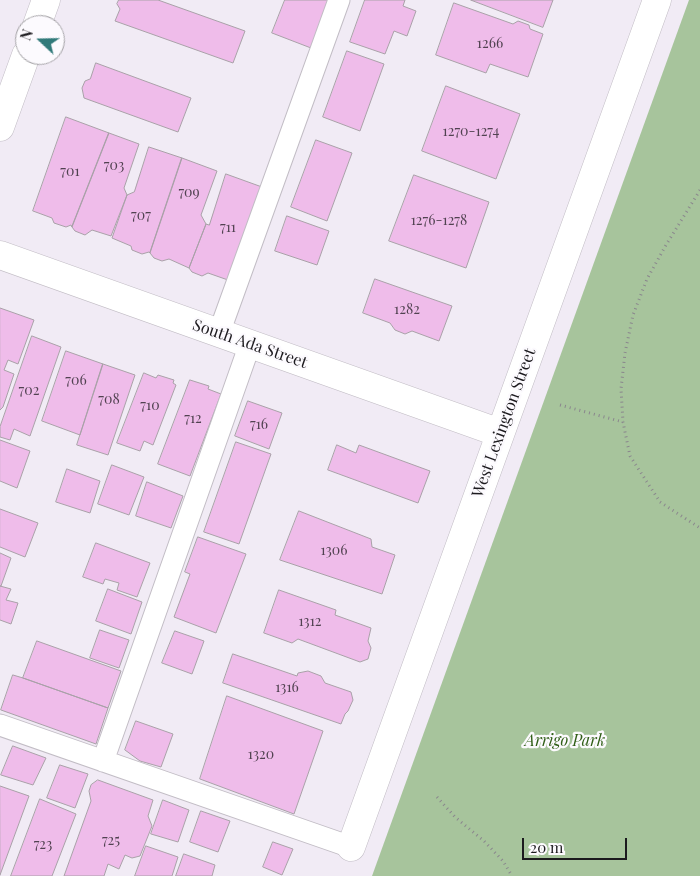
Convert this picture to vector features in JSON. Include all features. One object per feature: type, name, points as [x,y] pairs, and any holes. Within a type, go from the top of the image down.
[{"type":"street","points":[[41,15],[46,0]]},
{"type":"street","name":"West Lexington Street","points":[[351,847],[657,0]]},
{"type":"street","points":[[3,110],[22,65]]},
{"type":"street","name":"South Ada Street","points":[[0,255],[500,433]]},
{"type":"lane","points":[[220,333],[339,0]]},
{"type":"lane","points":[[103,761],[250,344]]},
{"type":"lane","points":[[0,725],[351,847]]},
{"type":"path","points":[[700,190],[666,244],[647,279],[633,315],[625,353],[621,389],[623,422],[630,456],[660,502],[700,528]]},
{"type":"path","points":[[560,405],[623,422]]},
{"type":"path","points":[[437,797],[454,818],[484,841],[503,861],[512,876]]},
{"type":"green space","name":"Arrigo Park","points":[[689,0],[700,0],[700,876],[372,876]]},
{"type":"building","points":[[119,0],[158,0],[245,31],[233,63],[115,21],[120,9],[117,4]]},
{"type":"building","points":[[285,0],[329,0],[311,48],[272,33]]},
{"type":"building","points":[[365,0],[405,0],[403,6],[416,11],[407,36],[394,31],[385,54],[350,42]]},
{"type":"building","points":[[471,0],[553,0],[543,27]]},
{"type":"building","points":[[454,3],[513,24],[518,21],[529,25],[530,29],[543,34],[528,77],[490,64],[486,73],[436,55]]},
{"type":"building","points":[[347,51],[384,64],[360,131],[323,117]]},
{"type":"building","points":[[96,63],[191,98],[178,132],[84,98],[82,88],[85,81],[90,79]]},
{"type":"building","points":[[446,86],[520,114],[496,179],[422,151]]},
{"type":"building","points":[[66,117],[109,133],[72,227],[71,225],[66,227],[54,223],[52,218],[33,211]]},
{"type":"building","points":[[109,133],[139,144],[124,188],[127,195],[111,236],[92,230],[85,235],[75,231],[72,227]]},
{"type":"building","points":[[316,140],[352,153],[327,221],[291,207]]},
{"type":"building","points":[[149,147],[182,158],[150,253],[142,254],[132,250],[131,246],[112,238],[127,195],[134,192]]},
{"type":"building","points":[[182,158],[217,171],[201,215],[206,224],[189,268],[169,259],[162,261],[154,258],[150,253]]},
{"type":"building","points":[[226,174],[262,187],[228,280],[208,273],[202,276],[192,272],[189,268],[206,224],[209,225]]},
{"type":"building","points":[[414,175],[489,202],[466,268],[389,241]]},
{"type":"building","points":[[287,216],[329,231],[317,265],[275,251]]},
{"type":"building","points":[[375,279],[452,306],[439,341],[412,331],[405,334],[395,330],[390,323],[363,313]]},
{"type":"building","points":[[0,308],[34,320],[18,364],[8,360],[4,370],[14,374],[3,407],[0,410]]},
{"type":"building","points":[[32,336],[61,347],[30,436],[14,429],[10,440],[0,437],[0,427]]},
{"type":"building","points":[[66,351],[103,364],[80,435],[42,421]]},
{"type":"building","points":[[103,364],[135,375],[108,455],[77,445]]},
{"type":"building","points":[[144,373],[156,378],[158,375],[174,380],[173,383],[176,385],[153,445],[144,441],[140,451],[117,443]]},
{"type":"building","points":[[190,380],[209,386],[208,389],[221,394],[190,476],[158,464]]},
{"type":"building","points":[[248,401],[282,413],[269,449],[235,436]]},
{"type":"building","points":[[0,440],[30,451],[17,488],[0,481]]},
{"type":"building","points":[[236,442],[271,454],[239,544],[204,532]]},
{"type":"building","points":[[337,445],[356,453],[359,445],[430,471],[418,503],[328,470]]},
{"type":"building","points":[[112,465],[144,477],[129,515],[98,504]]},
{"type":"building","points":[[67,469],[100,481],[90,513],[56,502]]},
{"type":"building","points":[[147,482],[183,496],[171,528],[136,516]]},
{"type":"building","points":[[0,509],[38,523],[25,557],[0,547]]},
{"type":"building","points":[[299,511],[371,539],[372,547],[395,555],[382,594],[280,560]]},
{"type":"building","points":[[198,537],[246,554],[216,633],[174,617],[190,574],[185,572]]},
{"type":"building","points":[[96,543],[150,563],[137,597],[117,590],[119,583],[105,579],[103,584],[83,577]]},
{"type":"building","points":[[0,553],[11,558],[1,586],[0,586]]},
{"type":"building","points":[[0,586],[11,589],[6,600],[18,603],[11,624],[0,620]]},
{"type":"building","points":[[108,589],[142,602],[131,634],[96,621]]},
{"type":"building","points":[[279,590],[336,610],[335,615],[371,628],[368,641],[371,648],[368,659],[360,662],[298,639],[292,643],[264,633]]},
{"type":"building","points":[[100,630],[129,640],[119,668],[90,658]]},
{"type":"building","points":[[175,631],[204,641],[192,674],[162,663]]},
{"type":"building","points":[[37,641],[121,671],[108,708],[23,678]]},
{"type":"building","points":[[233,654],[297,676],[298,673],[308,671],[321,676],[325,683],[351,692],[353,700],[341,724],[223,683]]},
{"type":"building","points":[[13,675],[108,708],[96,744],[1,710]]},
{"type":"building","points":[[227,696],[323,731],[294,814],[200,779]]},
{"type":"building","points":[[136,721],[173,734],[161,767],[140,761],[125,750]]},
{"type":"building","points":[[13,746],[46,758],[33,785],[1,775]]},
{"type":"building","points":[[60,765],[88,774],[75,808],[47,798]]},
{"type":"building","points":[[98,780],[153,800],[148,816],[152,826],[140,856],[132,858],[125,855],[119,869],[108,864],[104,876],[64,876],[91,801],[89,791],[91,785]]},
{"type":"building","points":[[0,786],[29,796],[0,875]]},
{"type":"building","points":[[40,799],[76,814],[52,876],[11,876]]},
{"type":"building","points":[[163,800],[189,810],[178,842],[151,834]]},
{"type":"building","points":[[201,811],[230,821],[218,852],[190,842]]},
{"type":"building","points":[[273,842],[293,849],[282,875],[263,867]]},
{"type":"building","points":[[146,846],[178,857],[172,876],[135,876]]},
{"type":"building","points":[[184,854],[215,865],[212,876],[176,876]]}]
